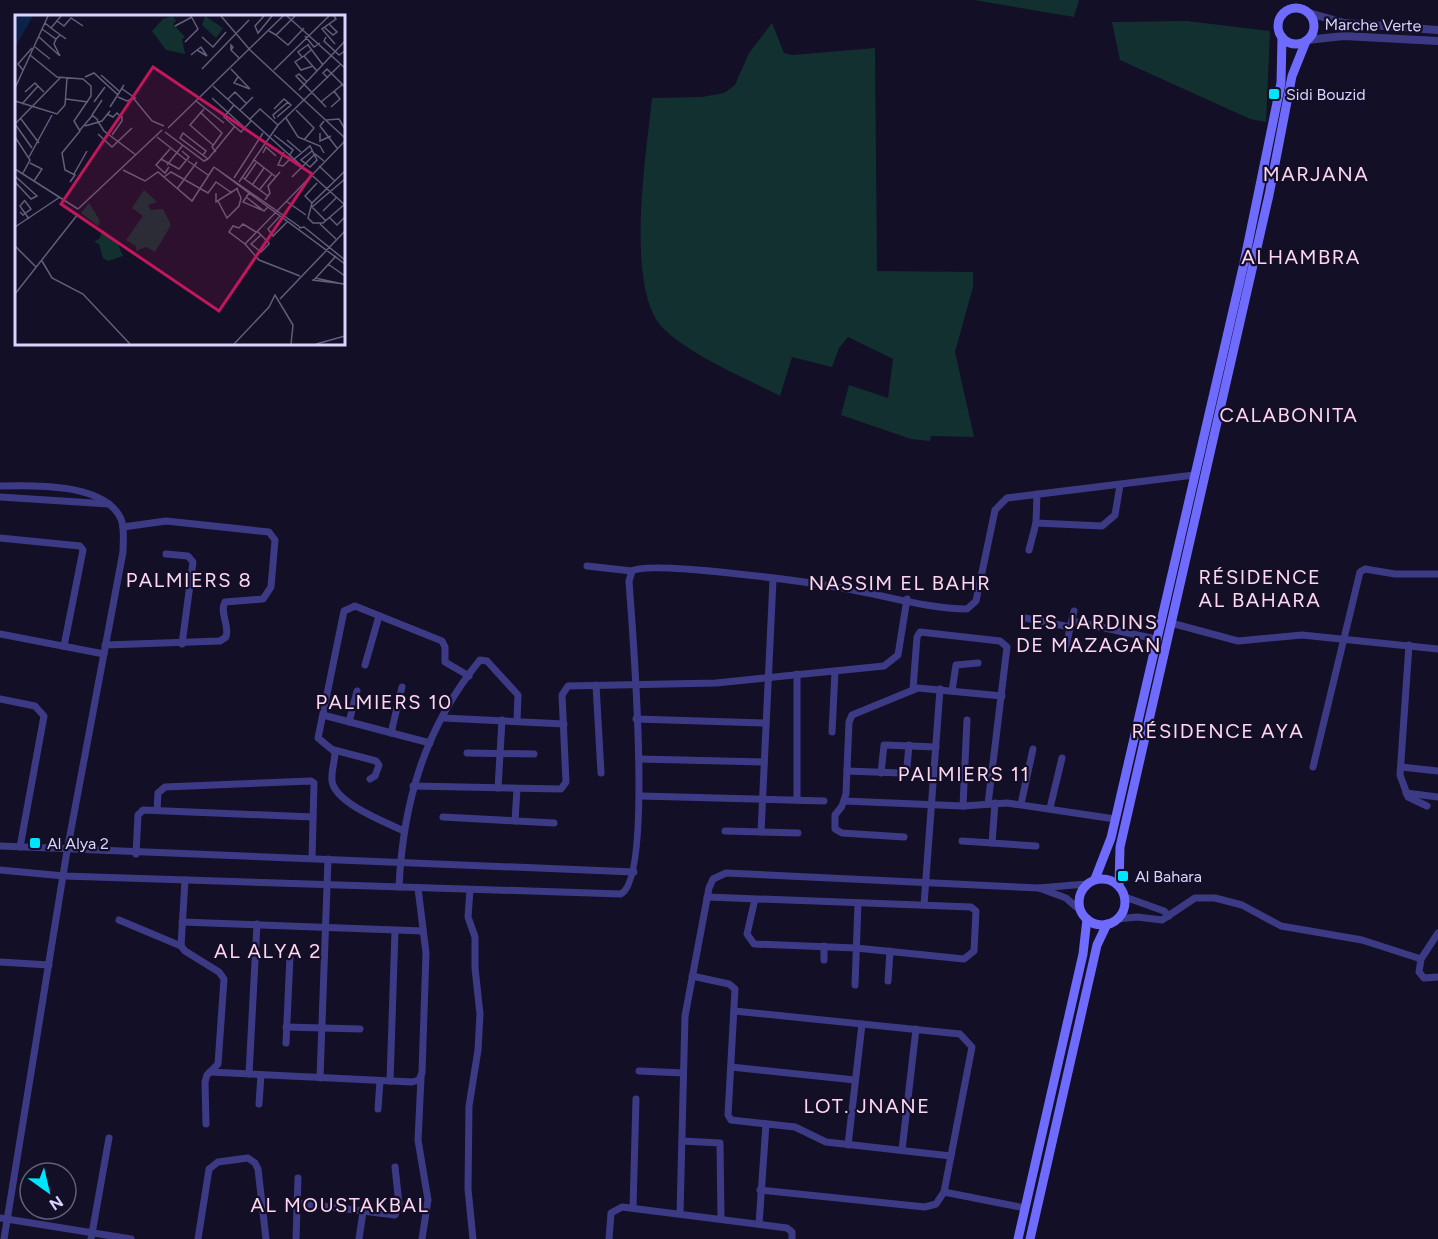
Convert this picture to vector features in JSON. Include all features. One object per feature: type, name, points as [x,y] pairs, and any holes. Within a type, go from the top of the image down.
[{"type":"main road","points":[[1018,1239],[1083,954],[1084,915],[1079,897],[1091,882],[1107,852],[1115,819],[1244,263],[1282,72],[1280,20],[1288,10],[1290,0]]},
{"type":"main road","points":[[1084,915],[1099,924],[1107,924],[1118,919],[1124,909],[1125,897],[1119,886],[1120,847],[1269,195],[1292,76],[1314,25],[1307,12],[1305,0]]},
{"type":"main road","points":[[1288,10],[1297,9],[1307,12]]},
{"type":"main road","points":[[1282,37],[1293,44],[1306,41]]},
{"type":"main road","points":[[1091,882],[1106,879],[1119,886]]},
{"type":"main road","points":[[1030,1239],[1095,957],[1107,924]]},
{"type":"street","name":"Marche Verte","points":[[1307,12],[1344,23],[1438,30]]},
{"type":"street","name":"Marche Verte","points":[[1306,41],[1344,36],[1438,41]]},
{"type":"street","points":[[587,566],[632,571],[644,567],[834,586],[963,609],[973,606],[997,506],[1011,496],[1194,476]]},
{"type":"street","points":[[1036,523],[1102,526],[1115,515],[1120,485]]},
{"type":"street","points":[[0,486],[82,492],[98,496],[109,504],[120,517],[123,527],[123,552],[67,851],[4,1219],[4,1239]]},
{"type":"street","points":[[1029,550],[1036,523],[1037,494]]},
{"type":"street","points":[[0,497],[109,504]]},
{"type":"street","points":[[105,645],[182,644],[223,639],[228,631],[223,608],[225,602],[263,598],[271,587],[274,534],[248,529],[166,521],[123,527]]},
{"type":"street","points":[[0,538],[80,546],[82,550],[63,646]]},
{"type":"street","points":[[166,554],[188,556],[193,562],[182,644]]},
{"type":"street","points":[[1313,767],[1361,570],[1438,574]]},
{"type":"street","points":[[0,870],[64,876],[399,888],[617,894],[627,890],[634,872],[639,796],[629,581],[632,571]]},
{"type":"street","points":[[761,832],[773,580]]},
{"type":"street","points":[[413,786],[517,789],[565,787],[562,694],[565,688],[571,685],[708,683],[884,666],[894,661],[898,655],[907,599]]},
{"type":"street","points":[[370,778],[375,776],[379,765],[376,761],[334,750],[318,738],[344,611],[355,606],[442,641],[445,647],[443,657],[445,662],[469,676]]},
{"type":"street","points":[[1066,646],[1074,611]]},
{"type":"street","points":[[365,666],[378,615]]},
{"type":"street","points":[[1025,618],[1156,639]]},
{"type":"street","points":[[1171,623],[1238,641],[1290,636],[1438,649]]},
{"type":"street","points":[[913,689],[917,635],[924,631],[1000,641],[1005,644],[1008,650],[992,803],[992,843]]},
{"type":"street","points":[[0,634],[104,654]]},
{"type":"street","points":[[1409,645],[1401,781],[1406,794],[1427,806]]},
{"type":"street","points":[[399,888],[404,831],[413,786],[430,743],[443,718],[480,660],[487,660],[518,695],[517,721]]},
{"type":"street","points":[[952,691],[956,665],[978,663]]},
{"type":"street","points":[[832,732],[835,671]]},
{"type":"street","points":[[797,674],[797,800]]},
{"type":"street","points":[[596,685],[601,773]]},
{"type":"street","points":[[391,733],[402,687]]},
{"type":"street","points":[[904,837],[840,833],[835,829],[834,815],[844,801],[849,722],[852,715],[859,710],[880,705],[913,689],[940,689],[1002,696]]},
{"type":"street","points":[[924,905],[940,689]]},
{"type":"street","points":[[349,722],[357,691]]},
{"type":"street","points":[[0,699],[35,706],[44,716],[20,848]]},
{"type":"street","points":[[322,715],[430,743]]},
{"type":"street","points":[[443,718],[564,724]]},
{"type":"street","points":[[636,719],[766,723]]},
{"type":"street","points":[[498,788],[502,720]]},
{"type":"street","points":[[963,806],[967,720]]},
{"type":"street","points":[[847,771],[904,772],[907,767],[909,745]]},
{"type":"street","points":[[881,773],[882,746],[936,747]]},
{"type":"street","points":[[1021,804],[1033,749]]},
{"type":"street","points":[[334,750],[332,778],[336,792],[354,806],[404,831]]},
{"type":"street","points":[[466,753],[534,754]]},
{"type":"street","points":[[1050,808],[1062,758]]},
{"type":"street","points":[[639,759],[764,762]]},
{"type":"street","points":[[1401,767],[1438,771]]},
{"type":"street","points":[[157,810],[158,793],[165,787],[311,781],[314,783],[312,858]]},
{"type":"street","points":[[516,821],[517,789]]},
{"type":"street","points":[[1406,794],[1438,797]]},
{"type":"street","points":[[639,796],[824,801]]},
{"type":"street","points":[[844,801],[963,806],[992,803],[1021,804],[1115,819]]},
{"type":"street","points":[[136,854],[139,813],[143,810],[313,817]]},
{"type":"street","points":[[442,817],[554,823]]},
{"type":"street","points":[[725,831],[798,833]]},
{"type":"street","points":[[962,841],[1036,846]]},
{"type":"street","points":[[0,846],[136,854],[312,858],[634,872]]},
{"type":"street","points":[[320,1078],[328,859]]},
{"type":"street","points":[[680,1214],[686,1016],[707,897],[713,879],[726,873],[1039,888],[1091,882]]},
{"type":"street","points":[[185,880],[181,946],[184,951],[219,972],[224,979],[218,1064],[210,1072],[205,1082],[206,1124]]},
{"type":"street","points":[[418,888],[426,953],[418,1140],[428,1200],[422,1239]]},
{"type":"street","points":[[1039,888],[1066,898],[1084,915]]},
{"type":"street","points":[[470,890],[468,917],[475,937],[475,968],[480,1014],[478,1050],[469,1106],[468,1190],[473,1239]]},
{"type":"street","points":[[707,897],[974,907],[976,911],[973,953],[964,958],[856,948],[751,942],[747,934],[755,899]]},
{"type":"street","points":[[1125,897],[1139,904],[1164,911],[1169,916]]},
{"type":"street","points":[[1118,919],[1137,917],[1162,920],[1195,898],[1225,899],[1281,926],[1362,940],[1421,959]]},
{"type":"street","points":[[855,985],[858,903]]},
{"type":"street","points":[[119,920],[181,946]]},
{"type":"street","points":[[182,922],[423,931]]},
{"type":"street","points":[[249,1074],[257,924]]},
{"type":"street","points":[[390,1081],[395,931]]},
{"type":"street","points":[[1438,933],[1421,959],[1420,975],[1424,978],[1438,977]]},
{"type":"street","points":[[824,946],[824,960]]},
{"type":"street","points":[[888,981],[890,951]]},
{"type":"street","points":[[286,1042],[290,956]]},
{"type":"street","points":[[0,962],[49,965]]},
{"type":"street","points":[[692,976],[733,987],[736,992],[730,1118],[795,1128],[820,1141],[951,1156]]},
{"type":"street","points":[[734,1011],[960,1034],[972,1047],[944,1192],[936,1204],[925,1207],[760,1190]]},
{"type":"street","points":[[848,1145],[862,1024]]},
{"type":"street","points":[[286,1027],[360,1029]]},
{"type":"street","points":[[903,1150],[916,1029]]},
{"type":"street","points":[[731,1067],[855,1080]]},
{"type":"street","points":[[639,1071],[683,1073]]},
{"type":"street","points":[[210,1072],[412,1082],[421,1078]]},
{"type":"street","points":[[259,1104],[261,1075]]},
{"type":"street","points":[[378,1109],[380,1080]]},
{"type":"street","points":[[633,1208],[636,1099]]},
{"type":"street","points":[[759,1224],[766,1124]]},
{"type":"street","points":[[92,1235],[109,1138]]},
{"type":"street","points":[[682,1141],[720,1143],[721,1220]]},
{"type":"street","points":[[198,1239],[209,1169],[218,1162],[248,1158],[255,1163],[258,1169],[266,1239]]},
{"type":"street","points":[[298,1203],[393,1216],[397,1214],[399,1204],[395,1167]]},
{"type":"street","points":[[296,1239],[298,1178]]},
{"type":"street","points":[[944,1192],[1025,1208]]},
{"type":"street","points":[[609,1239],[612,1211],[619,1207],[789,1229],[792,1239]]},
{"type":"street","points":[[359,1239],[363,1212]]},
{"type":"street","points":[[4,1219],[92,1235],[131,1239]]},
{"type":"green space","points":[[974,0],[1079,0],[1074,17]]},
{"type":"green space","points":[[1187,21],[1270,31],[1266,122],[1250,119],[1120,60],[1112,22]]},
{"type":"green space","points":[[772,23],[784,53],[792,55],[875,48],[877,271],[973,272],[973,287],[955,352],[974,437],[931,436],[930,441],[911,439],[841,415],[849,385],[888,398],[893,359],[848,337],[839,348],[832,367],[792,357],[780,396],[720,366],[677,340],[665,330],[652,312],[645,285],[641,254],[641,219],[652,98],[702,97],[724,93],[735,85],[749,53]]},
{"type":"place","name":"Sidi Bouzid","points":[[1274,94]]},
{"type":"place","name":"Al Alya 2","points":[[35,843]]},
{"type":"place","name":"Al Bahara","points":[[1123,876]]},
{"type":"district","name":"MARJANA","points":[[1316,174]]},
{"type":"district","name":"ALHAMBRA","points":[[1301,257]]},
{"type":"district","name":"CALABONITA","points":[[1289,415]]},
{"type":"district","name":"PALMIERS 8","points":[[189,580]]},
{"type":"district","name":"NASSIM EL BAHR","points":[[900,583]]},
{"type":"district","name":"RÉSIDENCE AL BAHARA","points":[[1260,588]]},
{"type":"district","name":"LES JARDINS DE MAZAGAN","points":[[1089,634]]},
{"type":"district","name":"PALMIERS 10","points":[[384,702]]},
{"type":"district","name":"RÉSIDENCE AYA","points":[[1218,731]]},
{"type":"district","name":"PALMIERS 11","points":[[964,774]]},
{"type":"district","name":"AL ALYA 2","points":[[268,951]]},
{"type":"district","name":"LOT. JNANE","points":[[867,1106]]},
{"type":"district","name":"AL MOUSTAKBAL","points":[[340,1205]]}]
